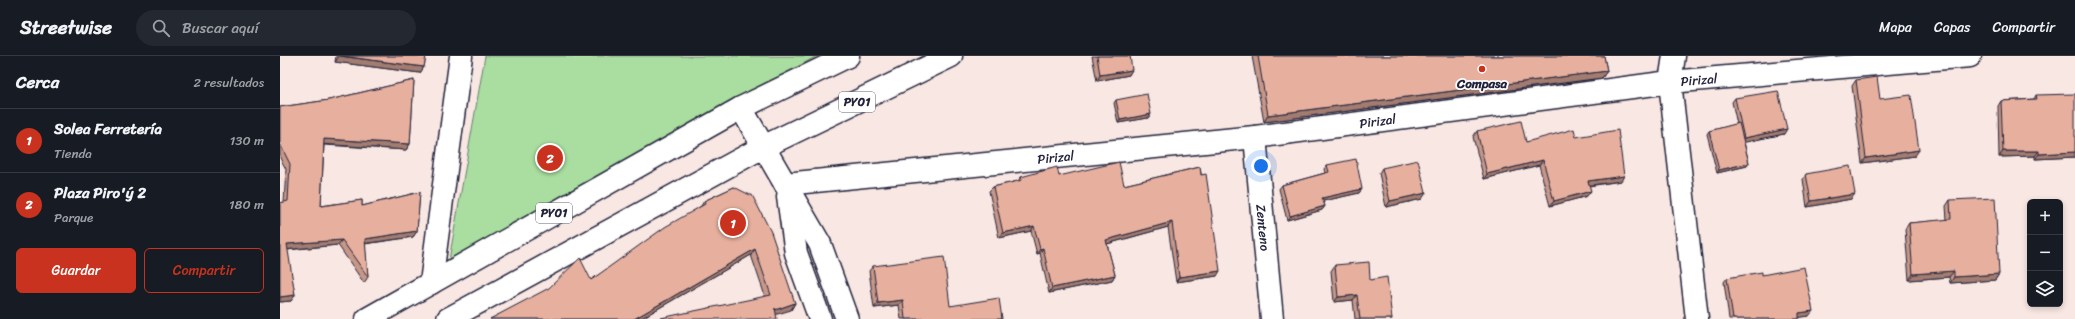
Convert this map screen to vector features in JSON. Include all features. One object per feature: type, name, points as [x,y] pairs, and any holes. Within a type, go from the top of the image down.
[{"type":"main road","points":[[431,283],[460,56]]},
{"type":"main road","name":"PY01","points":[[366,319],[741,108],[848,56]]},
{"type":"main road","name":"PY01","points":[[448,319],[763,147],[951,56]]},
{"type":"main road","points":[[1674,56],[1670,82],[1697,319]]},
{"type":"main road","name":"Pirizal","points":[[786,186],[1255,137],[1670,82],[1970,56]]},
{"type":"main road","points":[[741,108],[820,244],[847,319]]},
{"type":"main road","name":"Zenteno","points":[[1255,137],[1272,319]]},
{"type":"main road","points":[[786,186],[796,253],[820,319]]},
{"type":"green space","points":[[485,56],[817,56],[449,260]]},
{"type":"building","points":[[341,56],[426,56],[424,67]]},
{"type":"building","points":[[1097,56],[1130,56],[1132,70],[1100,75]]},
{"type":"building","points":[[1258,56],[1604,56],[1607,71],[1268,115]]},
{"type":"building","points":[[1877,77],[1880,99],[1911,95],[1919,150],[1866,158],[1856,80]]},
{"type":"building","points":[[414,80],[410,144],[324,139],[321,206],[362,200],[362,206],[420,192],[417,231],[365,239],[368,277],[342,240],[287,244],[295,295],[280,297],[280,203],[288,201],[290,164],[280,143],[280,107],[329,100]]},
{"type":"building","points":[[1778,91],[1787,129],[1744,138],[1735,98]]},
{"type":"building","points":[[1147,94],[1151,114],[1120,120],[1116,100]]},
{"type":"building","points":[[2075,94],[2075,152],[2039,154],[2039,151],[2003,151],[2001,101],[2037,99],[2036,95]]},
{"type":"building","points":[[1521,121],[1526,142],[1574,129],[1576,137],[1618,130],[1624,176],[1588,181],[1591,191],[1554,201],[1543,160],[1487,174],[1477,131]]},
{"type":"building","points":[[1739,123],[1749,163],[1719,170],[1709,131]]},
{"type":"building","points":[[1356,159],[1362,189],[1322,198],[1325,206],[1290,216],[1282,185],[1329,172],[1327,165]]},
{"type":"building","points":[[1418,160],[1426,193],[1390,201],[1382,168]]},
{"type":"building","points":[[1119,162],[1124,185],[1200,167],[1201,175],[1206,174],[1220,271],[1179,277],[1172,222],[1106,240],[1115,275],[1052,288],[1043,248],[1040,249],[1034,226],[1003,233],[993,187],[1022,180],[1021,177],[1057,167],[1059,176]]},
{"type":"building","points":[[1850,166],[1855,194],[1811,201],[1806,174]]},
{"type":"building","points":[[734,187],[752,195],[771,232],[795,303],[775,310],[777,319],[656,319],[771,295],[755,249],[634,319],[490,319],[549,288],[580,258],[591,280],[665,227],[705,204],[704,201]]},
{"type":"building","points":[[1995,198],[1999,274],[1954,277],[1954,271],[1913,274],[1909,223],[1951,219],[1950,200]]},
{"type":"building","points":[[944,257],[950,306],[999,298],[1002,319],[905,319],[903,300],[878,303],[873,266]]},
{"type":"building","points":[[1369,262],[1370,280],[1387,277],[1392,319],[1360,319],[1357,295],[1338,297],[1335,265]]},
{"type":"building","points":[[1804,267],[1813,311],[1799,313],[1799,319],[1733,319],[1727,278],[1762,272],[1762,275]]},
{"type":"place","name":"Compasa","points":[[1482,69]]},
{"type":"place","name":"Plaza Piro'ý 2","points":[[550,158]]},
{"type":"place","name":"Solea Ferretería","points":[[733,223]]}]
